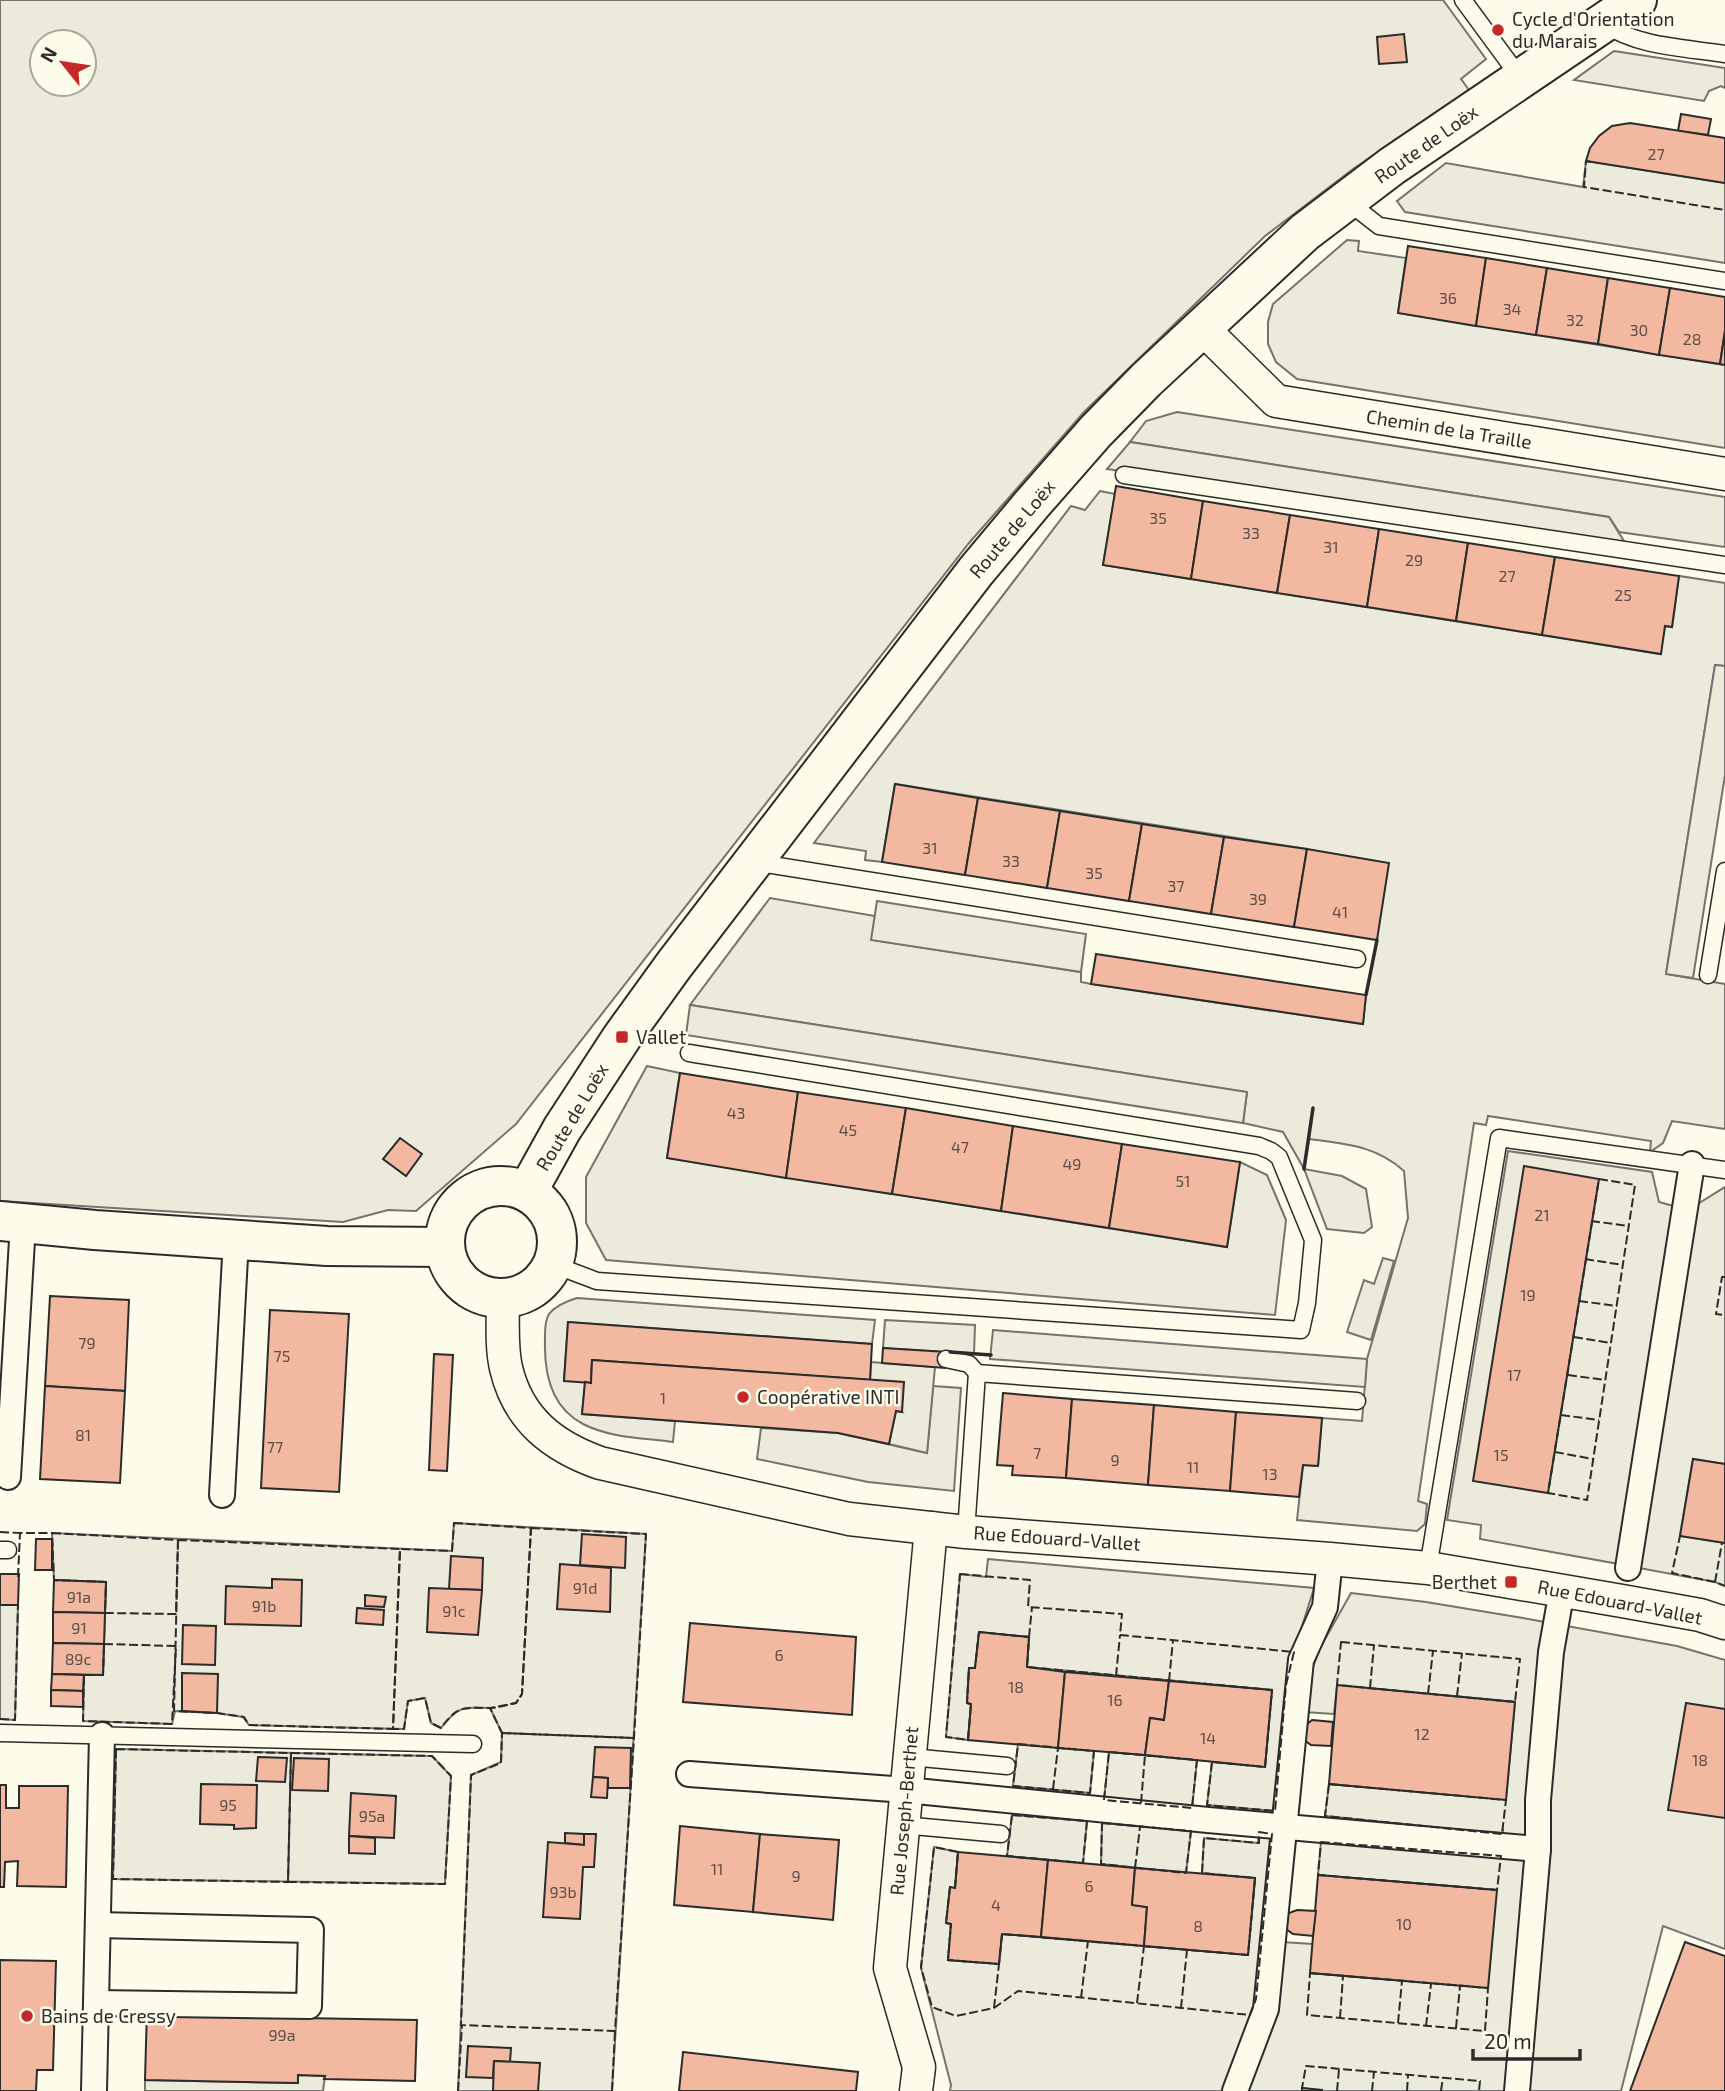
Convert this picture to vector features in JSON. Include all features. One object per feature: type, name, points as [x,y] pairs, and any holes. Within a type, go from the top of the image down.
[{"type":"street","name":"Route de Loëx","points":[[527,1192],[562,1129],[622,1037],[674,965],[976,571],[1096,431],[1146,380],[1286,249],[1345,200],[1637,0]]},
{"type":"street","name":"Chemin de la Traille","points":[[1202,327],[1276,401],[1725,474]]},
{"type":"street","points":[[1628,1568],[1692,1164]]},
{"type":"street","points":[[498,1185],[527,1192],[542,1203],[556,1230],[557,1247],[545,1277],[518,1296],[489,1297],[472,1290],[460,1280],[450,1265],[445,1247],[446,1228],[452,1214],[464,1199],[480,1189],[498,1185]]},
{"type":"street","points":[[8,1477],[12,1222],[327,1246],[445,1247]]},
{"type":"street","points":[[222,1495],[236,1239]]},
{"type":"street","name":"Rue Edouard-Vallet","points":[[503,1298],[506,1367],[517,1399],[532,1421],[561,1446],[600,1463],[849,1519],[966,1532],[1428,1568],[1700,1615],[1725,1623]]},
{"type":"street","name":"Rue Joseph-Berthet","points":[[916,2091],[919,2067],[890,1968],[931,1528]]},
{"type":"street","points":[[1235,2091],[1266,2009],[1301,1660],[1325,1607],[1330,1559]]},
{"type":"street","points":[[1517,2091],[1538,1849],[1538,1800],[1551,1652],[1562,1590]]},
{"type":"street","points":[[94,2091],[102,1735]]},
{"type":"street","points":[[690,1774],[906,1790],[1538,1849]]},
{"type":"street","points":[[96,2003],[309,2006],[311,1930],[98,1925]]},
{"type":"lane","points":[[1463,0],[1521,79]]},
{"type":"lane","points":[[1603,23],[1624,36],[1639,40],[1725,54]]},
{"type":"lane","points":[[1345,200],[1378,226],[1725,281]]},
{"type":"lane","points":[[1124,474],[1725,565]]},
{"type":"lane","points":[[754,862],[1357,959]]},
{"type":"lane","points":[[1708,975],[1725,871]]},
{"type":"lane","points":[[552,1264],[597,1281],[1301,1330],[1307,1303],[1313,1240],[1279,1157],[1271,1151],[1245,1144],[690,1053]]},
{"type":"lane","points":[[1428,1568],[1499,1138],[1725,1170]]},
{"type":"lane","points":[[946,1359],[969,1364],[977,1373],[1356,1401]]},
{"type":"lane","points":[[966,1532],[977,1373]]},
{"type":"lane","points":[[0,1733],[473,1744]]},
{"type":"lane","points":[[910,1757],[1007,1766]]},
{"type":"lane","points":[[902,1825],[1001,1835]]},
{"type":"shaded area","points":[[0,0],[1443,0],[1486,59],[1461,79],[1469,90],[1353,169],[1265,236],[1084,412],[969,543],[516,1124],[416,1211],[388,1210],[343,1222],[0,1201]]},
{"type":"shaded area","points":[[1614,51],[1725,68],[1725,88],[1721,86],[1709,91],[1704,101],[1574,80]]},
{"type":"shaded area","points":[[1586,161],[1725,183],[1725,263],[1405,212],[1397,201],[1446,163],[1583,187]]},
{"type":"shaded area","points":[[1347,240],[1359,241],[1358,251],[1406,258],[1398,313],[1725,365],[1725,448],[1297,379],[1276,362],[1268,344],[1268,322],[1273,304]]},
{"type":"shaded area","points":[[1177,412],[1725,497],[1725,547],[1619,532],[1609,517],[1130,442],[1146,421]]},
{"type":"shaded area","points":[[1130,442],[1609,517],[1627,546],[1107,469]]},
{"type":"shaded area","points":[[1100,491],[1115,494],[1103,565],[1660,654],[1665,626],[1672,627],[1679,576],[1725,583],[1725,666],[1715,665],[1666,974],[1725,984],[1725,1129],[1672,1121],[1663,1143],[1650,1152],[1651,1141],[1488,1116],[1486,1125],[1474,1123],[1418,1501],[1427,1504],[1425,1524],[1417,1531],[1297,1520],[1303,1465],[1318,1466],[1322,1418],[1362,1421],[1367,1359],[1408,1218],[1404,1171],[1393,1162],[1359,1147],[1309,1139],[1304,1169],[1283,1132],[1243,1123],[1247,1092],[690,1005],[770,898],[875,916],[872,940],[1081,972],[1081,982],[1091,984],[1363,1024],[1377,940],[1307,849],[895,784],[882,862],[865,860],[866,851],[814,843],[1071,506],[1085,510]]},
{"type":"shaded area","points":[[1715,665],[1725,666],[1725,775],[1693,978],[1666,974]]},
{"type":"shaded area","points":[[877,901],[1086,934],[1081,972],[871,940]]},
{"type":"shaded area","points":[[690,1005],[1247,1092],[1243,1123],[686,1035]]},
{"type":"shaded area","points":[[647,1066],[680,1073],[667,1158],[1227,1247],[1240,1162],[1267,1175],[1286,1220],[1275,1315],[606,1260],[586,1223],[586,1177]]},
{"type":"shaded area","points":[[1508,1151],[1652,1172],[1659,1202],[1677,1207],[1619,1564],[1480,1539],[1481,1525],[1447,1520]]},
{"type":"shaded area","points":[[1304,1169],[1342,1176],[1366,1189],[1372,1227],[1364,1233],[1327,1229]]},
{"type":"shaded area","points":[[1725,1187],[1725,1464],[1693,1459],[1680,1536],[1725,1543],[1725,1586],[1639,1568],[1696,1205]]},
{"type":"shaded area","points":[[1383,1258],[1394,1261],[1371,1340],[1347,1332],[1364,1280],[1374,1284]]},
{"type":"shaded area","points":[[577,1298],[875,1320],[872,1344],[568,1322],[564,1380],[585,1382],[582,1414],[675,1421],[673,1442],[627,1437],[593,1429],[572,1417],[557,1399],[546,1366],[546,1324],[549,1314],[555,1308]]},
{"type":"shaded area","points":[[885,1320],[975,1325],[974,1354],[883,1348]]},
{"type":"shaded area","points":[[993,1330],[1367,1359],[1365,1387],[990,1359]]},
{"type":"shaded area","points":[[871,1362],[935,1367],[927,1453],[889,1444],[896,1411],[902,1412],[870,1380]]},
{"type":"shaded area","points":[[933,1386],[961,1388],[954,1491],[868,1482],[757,1459],[761,1428],[838,1433],[927,1453]]},
{"type":"shaded area","points":[[454,1523],[646,1534],[612,2091],[458,2091],[471,1775],[501,1762],[502,1733],[490,1708],[462,1709],[441,1728],[431,1723],[425,1698],[408,1701],[404,1729],[249,1725],[243,1717],[175,1711],[172,1724],[83,1721],[84,1675],[103,1674],[106,1582],[54,1580],[52,1533],[452,1551]]},
{"type":"shaded area","points":[[988,1559],[1314,1588],[1286,1685],[1275,1811],[1207,1805],[1212,1762],[1265,1767],[1272,1690],[1027,1667],[1029,1637],[979,1632],[975,1668],[969,1668],[967,1703],[971,1704],[968,1740],[946,1737],[960,1574],[986,1577]]},
{"type":"shaded area","points":[[1351,1593],[1523,1618],[1677,1646],[1725,1660],[1725,1949],[1663,1926],[1621,2091],[1322,2091],[1303,2088],[1302,2091],[1245,2091],[1282,1942],[1313,1944],[1311,1973],[1488,1988],[1496,1890],[1318,1875],[1321,1842],[1501,1856],[1503,1829],[1502,1834],[1325,1816],[1329,1784],[1506,1799],[1515,1702],[1337,1686],[1334,1714],[1304,1712],[1305,1689],[1320,1648]]},
{"type":"shaded area","points":[[0,1605],[18,1605],[15,1720],[0,1719]]},
{"type":"shaded area","points":[[1018,1744],[1094,1751],[1090,1793],[1013,1786]]},
{"type":"shaded area","points":[[116,1749],[432,1756],[451,1776],[445,1884],[113,1879]]},
{"type":"shaded area","points":[[1109,1752],[1197,1760],[1192,1808],[1104,1800]]},
{"type":"shaded area","points":[[1012,1815],[1087,1821],[1083,1863],[1007,1856]]},
{"type":"shaded area","points":[[1102,1823],[1191,1831],[1186,1873],[1101,1864]]},
{"type":"shaded area","points":[[1259,1832],[1272,1834],[1256,1999],[1223,2091],[950,2091],[951,2085],[921,1968],[934,1847],[958,1852],[955,1888],[950,1888],[948,1960],[999,1964],[1002,1934],[1248,1955],[1255,1879],[1202,1873],[1204,1838],[1258,1843]]},
{"type":"shaded area","points":[[298,2075],[325,2076],[323,2091],[145,2091],[145,2080],[297,2083]]},
{"type":"building","points":[[1404,34],[1407,62],[1379,64],[1377,37]]},
{"type":"building","points":[[1681,114],[1711,119],[1708,135],[1678,131]]},
{"type":"building","points":[[1630,123],[1725,138],[1725,183],[1586,161],[1590,148],[1599,136],[1612,126]]},
{"type":"building","points":[[1408,246],[1486,258],[1476,326],[1398,313]]},
{"type":"building","points":[[1486,258],[1547,268],[1536,335],[1476,326]]},
{"type":"building","points":[[1547,268],[1608,278],[1598,344],[1536,335]]},
{"type":"building","points":[[1608,278],[1670,288],[1659,355],[1598,344]]},
{"type":"building","points":[[1670,288],[1725,297],[1725,331],[1720,364],[1659,355]]},
{"type":"building","points":[[1725,331],[1725,365],[1720,364]]},
{"type":"building","points":[[1116,486],[1203,501],[1191,579],[1103,565]]},
{"type":"building","points":[[1203,501],[1290,515],[1277,593],[1191,579]]},
{"type":"building","points":[[1290,515],[1379,529],[1367,607],[1277,593]]},
{"type":"building","points":[[1379,529],[1468,543],[1456,621],[1367,607]]},
{"type":"building","points":[[1468,543],[1555,557],[1542,635],[1456,621]]},
{"type":"building","points":[[1555,557],[1679,576],[1672,627],[1665,626],[1661,654],[1542,635]]},
{"type":"building","points":[[895,784],[978,798],[965,875],[882,862]]},
{"type":"building","points":[[978,798],[1060,811],[1047,888],[965,875]]},
{"type":"building","points":[[1060,811],[1142,824],[1129,901],[1047,888]]},
{"type":"building","points":[[1142,824],[1224,837],[1211,914],[1129,901]]},
{"type":"building","points":[[1224,837],[1307,849],[1294,927],[1211,914]]},
{"type":"building","points":[[1307,849],[1389,863],[1377,940],[1294,927]]},
{"type":"building","points":[[1096,954],[1366,995],[1363,1024],[1091,984]]},
{"type":"building","points":[[680,1073],[798,1092],[786,1178],[667,1158]]},
{"type":"building","points":[[798,1092],[906,1108],[892,1194],[786,1178]]},
{"type":"building","points":[[906,1108],[1013,1126],[1001,1211],[892,1194]]},
{"type":"building","points":[[1013,1126],[1122,1144],[1109,1228],[1001,1211]]},
{"type":"building","points":[[400,1138],[422,1154],[406,1176],[383,1159]]},
{"type":"building","points":[[1122,1144],[1240,1162],[1227,1247],[1109,1228]]},
{"type":"building","points":[[1524,1166],[1599,1179],[1548,1493],[1473,1481]]},
{"type":"building","points":[[50,1296],[129,1300],[125,1391],[45,1386]]},
{"type":"building","points":[[270,1310],[349,1314],[339,1492],[261,1488]]},
{"type":"building","points":[[568,1322],[872,1344],[870,1380],[592,1360],[591,1383],[564,1381]]},
{"type":"building","points":[[883,1348],[947,1352],[945,1368],[882,1363]]},
{"type":"building","points":[[434,1354],[453,1355],[447,1471],[429,1470]]},
{"type":"building","name":"Coopérative INTI","points":[[592,1360],[904,1382],[902,1412],[896,1411],[889,1444],[838,1433],[582,1414],[585,1382],[591,1383]]},
{"type":"building","points":[[45,1386],[125,1391],[120,1483],[40,1479]]},
{"type":"building","points":[[1003,1393],[1072,1399],[1066,1478],[1012,1475],[1013,1466],[997,1465]]},
{"type":"building","points":[[1072,1399],[1154,1405],[1148,1485],[1066,1478]]},
{"type":"building","points":[[1154,1405],[1236,1412],[1230,1491],[1148,1485]]},
{"type":"building","points":[[1236,1412],[1322,1418],[1318,1466],[1303,1465],[1299,1497],[1230,1491]]},
{"type":"building","points":[[1693,1459],[1725,1464],[1725,1543],[1680,1536]]},
{"type":"building","points":[[582,1534],[626,1537],[625,1568],[580,1565]]},
{"type":"building","points":[[36,1539],[52,1539],[52,1570],[35,1570]]},
{"type":"building","points":[[451,1556],[483,1558],[482,1590],[449,1589]]},
{"type":"building","points":[[560,1564],[611,1568],[610,1612],[557,1609]]},
{"type":"building","points":[[0,1574],[19,1574],[18,1605],[0,1605]]},
{"type":"building","points":[[272,1579],[302,1580],[301,1626],[225,1624],[226,1586],[272,1588]]},
{"type":"building","points":[[54,1580],[106,1582],[105,1613],[53,1612]]},
{"type":"building","points":[[429,1588],[482,1590],[478,1635],[427,1632]]},
{"type":"building","points":[[365,1595],[386,1597],[384,1607],[365,1606]]},
{"type":"building","points":[[357,1608],[384,1610],[383,1625],[356,1623]]},
{"type":"building","points":[[53,1612],[105,1613],[104,1644],[53,1643]]},
{"type":"building","points":[[690,1623],[856,1637],[852,1715],[683,1702]]},
{"type":"building","points":[[183,1625],[216,1626],[215,1665],[182,1664]]},
{"type":"building","points":[[979,1632],[1029,1637],[1027,1667],[1065,1672],[1058,1748],[968,1740],[971,1704],[967,1703],[969,1668],[975,1668]]},
{"type":"building","points":[[53,1643],[104,1644],[103,1675],[52,1674]]},
{"type":"building","points":[[1065,1672],[1169,1681],[1164,1720],[1150,1718],[1145,1755],[1058,1748]]},
{"type":"building","points":[[182,1673],[218,1674],[217,1713],[182,1711]]},
{"type":"building","points":[[52,1674],[84,1675],[83,1691],[51,1690]]},
{"type":"building","points":[[1169,1681],[1272,1690],[1265,1767],[1145,1755],[1150,1718],[1164,1720]]},
{"type":"building","points":[[1337,1685],[1515,1702],[1506,1800],[1329,1784]]},
{"type":"building","points":[[51,1690],[83,1691],[83,1707],[51,1706]]},
{"type":"building","points":[[1686,1703],[1725,1709],[1725,1818],[1668,1810]]},
{"type":"building","points":[[1312,1720],[1333,1722],[1331,1746],[1311,1745],[1304,1740],[1305,1726]]},
{"type":"building","points":[[595,1747],[631,1748],[630,1788],[608,1788],[608,1778],[593,1777]]},
{"type":"building","points":[[258,1757],[287,1758],[285,1782],[256,1781]]},
{"type":"building","points":[[294,1758],[329,1759],[328,1791],[292,1790]]},
{"type":"building","points":[[593,1777],[608,1778],[607,1798],[591,1797]]},
{"type":"building","points":[[201,1784],[257,1785],[256,1828],[234,1829],[234,1825],[200,1824]]},
{"type":"building","points":[[0,1785],[6,1785],[6,1808],[19,1808],[19,1786],[68,1786],[66,1887],[17,1886],[18,1861],[5,1862],[4,1887],[0,1887]]},
{"type":"building","points":[[351,1793],[396,1796],[394,1838],[349,1836]]},
{"type":"building","points":[[680,1826],[760,1834],[753,1912],[674,1905]]},
{"type":"building","points":[[565,1833],[584,1834],[584,1845],[565,1843]]},
{"type":"building","points":[[584,1834],[596,1834],[594,1867],[583,1867],[580,1919],[543,1917],[548,1842],[584,1845]]},
{"type":"building","points":[[760,1834],[839,1840],[833,1920],[753,1912]]},
{"type":"building","points":[[349,1836],[375,1838],[375,1854],[349,1853]]},
{"type":"building","points":[[958,1852],[1048,1860],[1041,1937],[1002,1934],[999,1964],[948,1960],[951,1924],[946,1923],[950,1887],[955,1888]]},
{"type":"building","points":[[1048,1860],[1135,1868],[1132,1905],[1147,1907],[1144,1946],[1041,1937]]},
{"type":"building","points":[[1135,1868],[1255,1878],[1248,1955],[1144,1946],[1147,1907],[1132,1905]]},
{"type":"building","points":[[1318,1875],[1497,1890],[1488,1988],[1310,1973]]},
{"type":"building","points":[[1297,1910],[1316,1911],[1313,1936],[1293,1934],[1286,1929],[1284,1920],[1289,1913]]},
{"type":"building","points":[[1685,1942],[1725,1956],[1725,2091],[1630,2091]]},
{"type":"building","name":"Bains de Cressy","points":[[0,1960],[56,1961],[53,2070],[37,2070],[36,2091],[0,2091]]},
{"type":"building","points":[[147,2008],[300,2011],[300,2018],[417,2020],[415,2081],[324,2079],[325,2076],[298,2075],[298,2083],[145,2080]]},
{"type":"building","points":[[468,2046],[511,2048],[510,2062],[494,2061],[493,2078],[466,2077]]},
{"type":"building","points":[[683,2052],[858,2072],[856,2091],[679,2091]]},
{"type":"building","points":[[494,2061],[540,2063],[538,2091],[493,2091]]},
{"type":"building","points":[[1302,2088],[1322,2090],[1322,2091],[1302,2091]]},
{"type":"fence","points":[[1591,162],[1586,161],[1584,187],[1725,210]]},
{"type":"fence","points":[[1599,1179],[1635,1185],[1587,1500],[1548,1493],[1599,1179]]},
{"type":"fence","points":[[1591,1221],[1629,1226]]},
{"type":"fence","points":[[1585,1259],[1623,1265]]},
{"type":"fence","points":[[1725,1277],[1722,1277],[1716,1314],[1725,1315]]},
{"type":"fence","points":[[1579,1301],[1617,1306]]},
{"type":"fence","points":[[1574,1337],[1611,1343]]},
{"type":"fence","points":[[1568,1375],[1605,1380]]},
{"type":"fence","points":[[1561,1415],[1599,1420]]},
{"type":"fence","points":[[1555,1452],[1593,1459]]},
{"type":"fence","points":[[454,1523],[531,1528],[522,1694],[516,1703],[495,1708],[461,1709],[441,1728],[431,1723],[425,1698],[408,1701],[404,1729],[393,1729],[400,1549],[452,1551],[454,1523]]},
{"type":"fence","points":[[531,1528],[646,1534],[634,1738],[502,1733],[490,1708],[516,1703],[522,1694],[531,1528]]},
{"type":"fence","points":[[0,1532],[20,1533]]},
{"type":"fence","points":[[18,1577],[20,1533],[52,1533]]},
{"type":"fence","points":[[52,1533],[178,1540],[176,1614],[105,1613],[106,1582],[54,1580],[52,1533]]},
{"type":"fence","points":[[1682,1536],[1672,1573],[1725,1586]]},
{"type":"fence","points":[[178,1540],[400,1549],[393,1729],[249,1725],[244,1717],[174,1711],[178,1540]]},
{"type":"fence","points":[[1715,1582],[1722,1543]]},
{"type":"fence","points":[[960,1574],[1030,1580],[1028,1607],[1122,1614],[1120,1635],[1294,1652],[1286,1685],[1275,1811],[1207,1805],[1212,1762],[1265,1767],[1272,1690],[1027,1667],[1029,1637],[979,1632],[975,1668],[969,1668],[967,1703],[971,1704],[968,1740],[946,1737],[960,1574]]},
{"type":"fence","points":[[0,1719],[15,1720],[18,1605],[14,1605]]},
{"type":"fence","points":[[1029,1637],[1032,1607]]},
{"type":"fence","points":[[1116,1676],[1120,1635]]},
{"type":"fence","points":[[1169,1681],[1173,1640]]},
{"type":"fence","points":[[1341,1642],[1520,1659],[1515,1702],[1337,1685],[1341,1642]]},
{"type":"fence","points":[[104,1644],[176,1646],[172,1724],[83,1721],[84,1675],[103,1675],[104,1644]]},
{"type":"fence","points":[[1370,1688],[1374,1645]]},
{"type":"fence","points":[[1428,1694],[1433,1651]]},
{"type":"fence","points":[[1457,1696],[1462,1653]]},
{"type":"fence","points":[[502,1733],[634,1738],[615,2031],[461,2025],[471,1775],[501,1763],[502,1733]]},
{"type":"fence","points":[[1018,1744],[1094,1751],[1090,1793],[1013,1786],[1018,1744]]},
{"type":"fence","points":[[1053,1789],[1058,1748]]},
{"type":"fence","points":[[116,1749],[291,1753],[288,1882],[113,1879],[116,1749]]},
{"type":"fence","points":[[1109,1752],[1197,1760],[1192,1808],[1104,1800],[1109,1752]]},
{"type":"fence","points":[[291,1753],[432,1756],[451,1776],[445,1884],[288,1882],[291,1753]]},
{"type":"fence","points":[[1141,1803],[1145,1755]]},
{"type":"fence","points":[[1329,1784],[1506,1800],[1502,1834],[1325,1816],[1329,1784]]},
{"type":"fence","points":[[1012,1815],[1087,1821],[1083,1863],[1007,1856],[1012,1815]]},
{"type":"fence","points":[[1102,1823],[1191,1831],[1186,1873],[1101,1864],[1102,1823]]},
{"type":"fence","points":[[1135,1868],[1140,1827]]},
{"type":"fence","points":[[1259,1832],[1272,1834],[1256,1999],[1250,2015],[1018,1991],[994,2008],[956,2016],[932,2007],[921,1967],[934,1847],[958,1852],[955,1888],[950,1887],[946,1923],[951,1924],[948,1960],[999,1964],[1002,1934],[1248,1955],[1255,1878],[1202,1873],[1204,1838],[1259,1843],[1259,1832]]},
{"type":"fence","points":[[1321,1842],[1501,1856],[1497,1890],[1318,1875],[1321,1842]]},
{"type":"fence","points":[[1081,1998],[1088,1941]]},
{"type":"fence","points":[[1137,2003],[1144,1946]]},
{"type":"fence","points":[[1181,2008],[1187,1950]]},
{"type":"fence","points":[[994,2008],[999,1964]]},
{"type":"fence","points":[[1310,1973],[1488,1988],[1485,2031],[1307,2015],[1310,1973]]},
{"type":"fence","points":[[1340,2018],[1343,1976]]},
{"type":"fence","points":[[1398,2023],[1402,1981]]},
{"type":"fence","points":[[1426,2026],[1431,1984]]},
{"type":"fence","points":[[1456,2028],[1460,1986]]},
{"type":"fence","points":[[458,2091],[462,2025]]},
{"type":"fence","points":[[612,2031],[615,2031],[612,2091]]},
{"type":"fence","points":[[1305,2088],[1302,2088],[1306,2066],[1480,2081],[1479,2091]]},
{"type":"fence","points":[[1337,2091],[1339,2069]]},
{"type":"fence","points":[[1372,2091],[1374,2072]]},
{"type":"fence","points":[[1407,2091],[1408,2075]]},
{"type":"fence","points":[[1441,2091],[1443,2077]]},
{"type":"wall","points":[[1366,995],[1377,940]]},
{"type":"wall","points":[[1304,1169],[1313,1108]]},
{"type":"wall","points":[[950,1352],[991,1355]]},
{"type":"place","name":"Cycle d'Orientation du Marais","points":[[1498,30]]},
{"type":"place","name":"Vallet","points":[[622,1037]]},
{"type":"place","name":"Coopérative INTI","points":[[743,1397]]},
{"type":"place","name":"Berthet","points":[[1511,1582]]},
{"type":"place","name":"Bains de Cressy","points":[[27,2016]]}]
